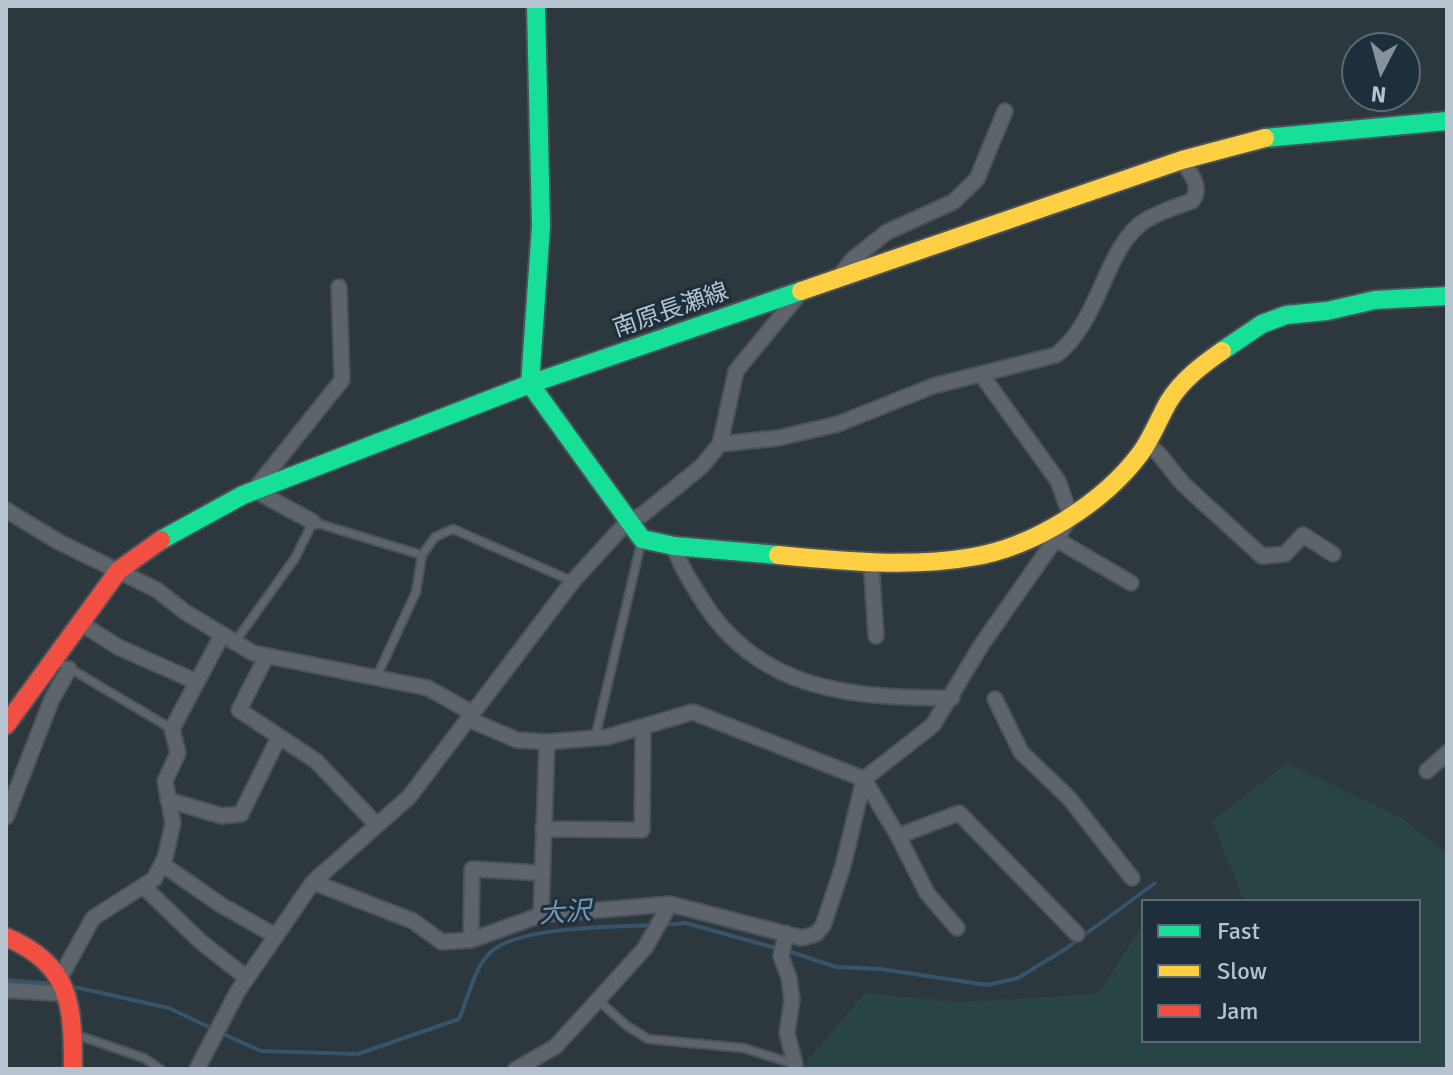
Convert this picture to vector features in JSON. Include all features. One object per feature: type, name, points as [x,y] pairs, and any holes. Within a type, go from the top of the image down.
[{"type":"street","points":[[536,6],[541,226],[530,384],[642,539],[674,546],[871,561],[974,557],[1020,541],[1071,517]]},
{"type":"street","points":[[839,277],[853,259],[887,232],[953,202],[977,179],[1005,111]]},
{"type":"street","name":"南原長瀬線","points":[[6,725],[119,570],[177,530],[254,490],[530,384],[1182,160],[1271,137],[1447,121]]},
{"type":"street","points":[[720,444],[778,438],[838,424],[901,397],[1056,355],[1068,345],[1089,316],[1126,240],[1144,221],[1192,201],[1197,195],[1196,185],[1182,160]]},
{"type":"street","points":[[313,522],[254,490],[342,380],[339,287]]},
{"type":"street","points":[[197,1069],[212,1034],[313,882],[409,797],[573,581],[628,521],[642,515],[702,466],[720,444],[736,371],[800,293]]},
{"type":"street","points":[[313,882],[413,921],[442,942],[471,940],[541,915],[670,904],[809,938],[823,926],[843,866],[864,779],[933,725],[974,657],[1054,538],[1071,517],[1125,474],[1146,444],[1171,398],[1199,367],[1262,324],[1286,315],[1327,311],[1375,300],[1447,296]]},
{"type":"street","points":[[981,374],[1058,481],[1071,517]]},
{"type":"street","points":[[1146,444],[1158,453],[1183,484],[1262,556],[1285,554],[1303,535],[1333,554]]},
{"type":"street","points":[[6,510],[59,542],[157,590],[228,639],[266,657],[428,688],[470,716],[517,740],[547,742],[595,738],[643,728],[693,712],[864,779],[927,893],[957,928]]},
{"type":"street","points":[[1054,538],[1131,583]]},
{"type":"street","points":[[674,546],[679,561],[719,626],[767,666],[846,694],[884,698],[952,698]]},
{"type":"street","points":[[871,561],[876,636]]},
{"type":"street","points":[[79,622],[118,647],[197,682]]},
{"type":"street","points":[[61,976],[93,918],[144,887],[154,879],[162,864],[173,823],[165,781],[178,753],[172,729],[197,682],[228,639]]},
{"type":"street","points":[[266,657],[239,710],[316,761],[377,825]]},
{"type":"street","points":[[6,817],[52,699],[69,669]]},
{"type":"street","points":[[995,699],[1021,752],[1069,798],[1132,878]]},
{"type":"street","points":[[543,829],[642,830],[643,728]]},
{"type":"street","points":[[168,800],[222,816],[241,814],[279,737]]},
{"type":"street","points":[[541,915],[547,742]]},
{"type":"street","points":[[1427,771],[1447,753]]},
{"type":"street","points":[[898,836],[959,813],[1077,934]]},
{"type":"street","points":[[162,864],[221,905],[276,936]]},
{"type":"street","points":[[471,940],[472,869],[542,873]]},
{"type":"street","points":[[144,887],[201,942],[247,978]]},
{"type":"street","points":[[516,1069],[555,1047],[645,948],[670,904]]},
{"type":"street","points":[[786,933],[781,956],[791,989],[787,1033],[795,1064]]},
{"type":"street","points":[[6,937],[45,957],[61,976],[68,994],[74,1034],[73,1069]]},
{"type":"street","points":[[6,990],[68,994]]},
{"type":"lane","points":[[228,639],[295,558],[313,522],[422,555]]},
{"type":"lane","points":[[377,676],[416,592],[422,555],[435,537],[453,529],[573,581]]},
{"type":"lane","points":[[595,738],[642,539]]},
{"type":"lane","points":[[52,658],[172,729]]},
{"type":"lane","points":[[598,1000],[627,1026],[648,1039],[743,1048],[795,1064]]},
{"type":"lane","points":[[74,1034],[144,1058],[160,1069]]},
{"type":"green space","points":[[1287,763],[1402,818],[1447,854],[1447,1069],[800,1069],[865,993],[958,1002],[1098,994],[1141,927],[1141,1043],[1421,1043],[1421,899],[1243,899],[1212,821]]},
{"type":"waterway","name":"大沢","points":[[788,951],[836,967],[881,969],[987,985],[1018,978],[1064,950],[1155,883]]},
{"type":"waterway","name":"大沢","points":[[663,925],[686,923],[779,949]]},
{"type":"waterway","name":"大沢","points":[[221,1033],[261,1051],[358,1054],[459,1019],[480,966],[491,952],[504,943],[568,930],[654,925]]},
{"type":"waterway","name":"大沢","points":[[6,980],[57,984]]},
{"type":"waterway","name":"大沢","points":[[70,986],[169,1008],[213,1029]]},
{"type":"traffic: fast","points":[[536,6],[541,226],[530,384],[642,539],[674,546],[778,555]]},
{"type":"traffic: fast","points":[[1265,138],[1447,121]]},
{"type":"traffic: fast","points":[[161,540],[243,495],[530,384],[801,291]]},
{"type":"traffic: fast","points":[[1222,351],[1262,324],[1286,315],[1327,311],[1375,300],[1447,296]]},
{"type":"traffic: slow","points":[[801,291],[1182,160],[1265,138]]},
{"type":"traffic: slow","points":[[778,555],[924,562],[996,552],[1043,533],[1087,505],[1125,472],[1144,448],[1174,393],[1193,373],[1222,351]]},
{"type":"traffic: jam","points":[[6,725],[119,570],[161,540]]},
{"type":"traffic: jam","points":[[6,937],[44,960],[64,989],[72,1025],[73,1069]]}]
